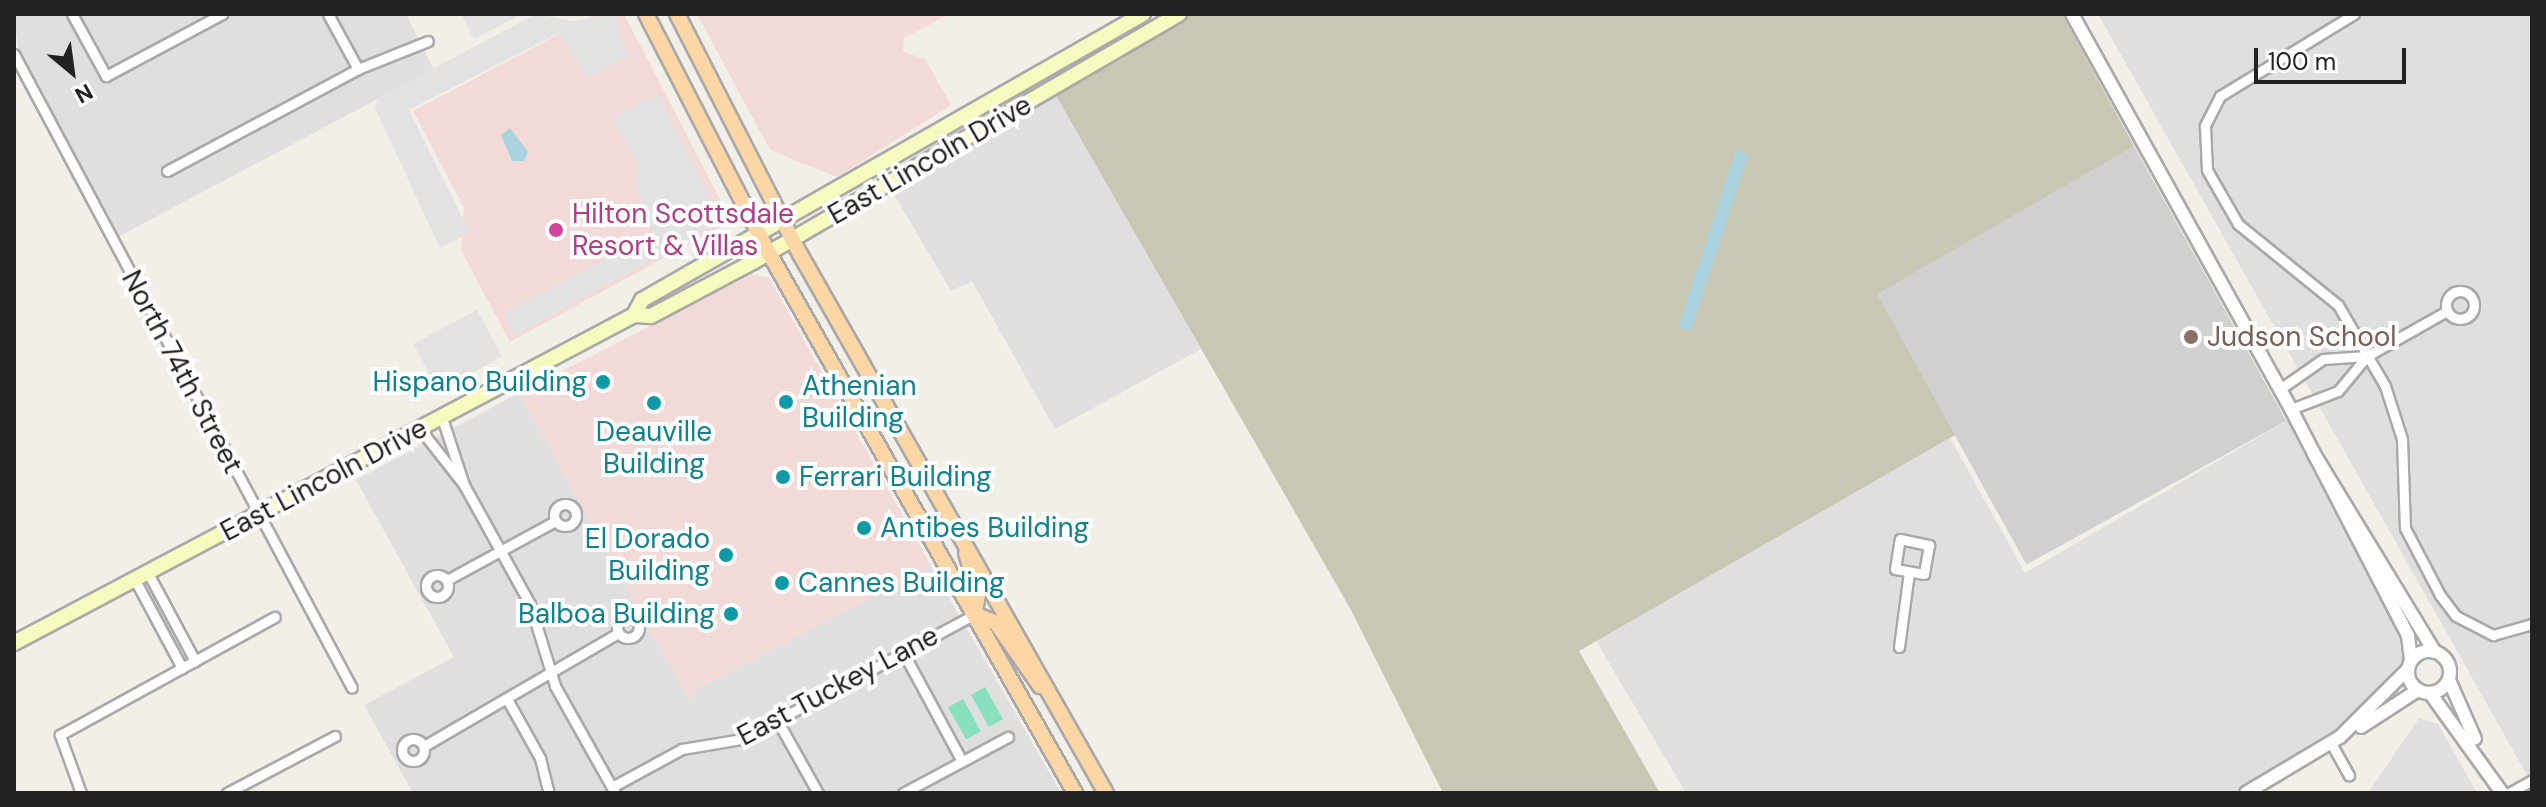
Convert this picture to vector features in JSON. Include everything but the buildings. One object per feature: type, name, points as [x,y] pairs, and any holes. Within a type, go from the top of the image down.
[{"type":"main road","points":[[646,14],[769,253],[1075,793]]},
{"type":"main road","points":[[677,14],[793,240],[1106,793]]},
{"type":"main road","name":"East Lincoln Drive","points":[[634,315],[642,300],[784,223],[1143,14]]},
{"type":"main road","name":"East Lincoln Drive","points":[[14,643],[634,315],[651,316],[769,253],[1179,14]]},
{"type":"main road","points":[[889,462],[910,450]]},
{"type":"main road","points":[[965,543],[975,614]]},
{"type":"main road","points":[[975,614],[996,623],[1026,673],[1051,697]]},
{"type":"street","points":[[72,14],[106,76],[222,14]]},
{"type":"street","points":[[328,14],[358,69]]},
{"type":"street","points":[[2354,14],[2232,85],[2205,126],[2207,170],[2238,224],[2324,290],[2367,356],[2398,413],[2405,528],[2440,595],[2477,628],[2493,635],[2532,624]]},
{"type":"street","points":[[2073,16],[2291,409],[2408,636],[2410,665],[2424,692],[2499,789]]},
{"type":"street","points":[[167,171],[358,69],[428,41]]},
{"type":"street","name":"North 74th Street","points":[[14,54],[256,515],[352,688]]},
{"type":"street","points":[[2280,389],[2314,364],[2367,356],[2447,311]]},
{"type":"street","points":[[2291,409],[2338,391],[2346,378],[2363,369],[2367,356]]},
{"type":"street","points":[[2336,361],[2346,378]]},
{"type":"street","points":[[442,418],[464,485]]},
{"type":"street","points":[[420,429],[464,485],[530,604],[550,673],[613,790]]},
{"type":"street","points":[[2314,454],[2435,652],[2448,664],[2449,680],[2499,789]]},
{"type":"street","points":[[447,580],[555,521]]},
{"type":"street","points":[[1900,539],[1929,545],[1924,574],[1909,572],[1895,569],[1900,539]]},
{"type":"street","points":[[1899,647],[1909,572]]},
{"type":"street","points":[[141,577],[195,661]]},
{"type":"street","points":[[141,577],[182,668]]},
{"type":"street","name":"East Tuckey Lane","points":[[613,790],[669,754],[742,739],[975,614]]},
{"type":"street","points":[[81,793],[60,735],[275,617]]},
{"type":"street","points":[[424,746],[618,633]]},
{"type":"street","points":[[903,652],[962,761]]},
{"type":"street","points":[[2336,740],[2410,665],[2435,652]]},
{"type":"street","points":[[2246,793],[2336,740],[2449,680]]},
{"type":"street","points":[[507,699],[540,758],[549,793]]},
{"type":"street","points":[[777,720],[818,793]]},
{"type":"street","points":[[227,793],[335,736]]},
{"type":"street","points":[[903,793],[1008,737]]},
{"type":"street","points":[[2336,740],[2349,775]]},
{"type":"street","points":[[2509,793],[2532,780]]},
{"type":"shaded area","points":[[14,14],[406,14],[434,69],[116,238],[19,56]]},
{"type":"shaded area","points":[[461,14],[522,14],[474,39]]},
{"type":"shaded area","points":[[536,14],[572,21],[614,14],[627,56],[588,78],[559,33],[409,110],[470,233],[440,248],[375,108],[378,98]]},
{"type":"shaded area","points":[[597,14],[624,14],[725,209],[720,227],[510,342],[461,250],[464,208],[413,111]]},
{"type":"shaded area","points":[[697,14],[950,14],[904,38],[903,51],[926,60],[951,105],[837,177],[770,150]]},
{"type":"shaded area","points":[[1190,14],[2062,14],[2134,146],[1877,294],[1955,435],[1579,651],[1660,793],[1443,793],[1351,610],[1055,94]]},
{"type":"shaded area","points":[[2098,14],[2532,14],[2532,784]]},
{"type":"shaded area","points":[[1055,94],[1201,349],[1055,429],[972,281],[951,291],[892,191]]},
{"type":"shaded area","points":[[658,95],[717,213],[710,217],[714,225],[515,335],[504,313],[654,233],[637,191],[639,163],[610,118]]},
{"type":"shaded area","points":[[2134,146],[2286,421],[2026,565],[1874,290]]},
{"type":"shaded area","points":[[752,274],[769,278],[931,566],[693,691],[690,701],[519,393]]},
{"type":"shaded area","points":[[477,310],[502,357],[438,391],[413,344]]},
{"type":"shaded area","points":[[519,393],[690,700],[692,691],[931,566],[1061,793],[413,793],[364,705],[454,657],[356,480]]},
{"type":"shaded area","points":[[2288,420],[2404,637],[2407,657],[2350,723],[2233,793],[1686,793],[1596,641],[1950,438],[2025,573]]},
{"type":"shaded area","points":[[2419,718],[2438,724],[2477,793],[2368,793]]},
{"type":"green space","points":[[985,687],[1003,719],[989,727],[971,695]]},
{"type":"green space","points":[[963,699],[981,731],[966,740],[948,707]]},
{"type":"water","points":[[510,128],[528,152],[524,161],[512,161],[501,135]]},
{"type":"water","points":[[1736,150],[1748,154],[1691,331],[1679,327]]},
{"type":"place","name":"Hilton Scottsdale Resort & Villas","points":[[556,230]]},
{"type":"place","name":"Judson School","points":[[2191,337]]},
{"type":"place","name":"Hispano Building","points":[[603,382]]},
{"type":"place","name":"Athenian Building","points":[[786,402]]},
{"type":"place","name":"Deauville Building","points":[[654,403]]},
{"type":"place","name":"Ferrari Building","points":[[783,477]]},
{"type":"place","name":"Antibes Building","points":[[864,528]]},
{"type":"place","name":"El Dorado Building","points":[[726,555]]},
{"type":"place","name":"Cannes Building","points":[[782,583]]},
{"type":"place","name":"Balboa Building","points":[[731,614]]}]
